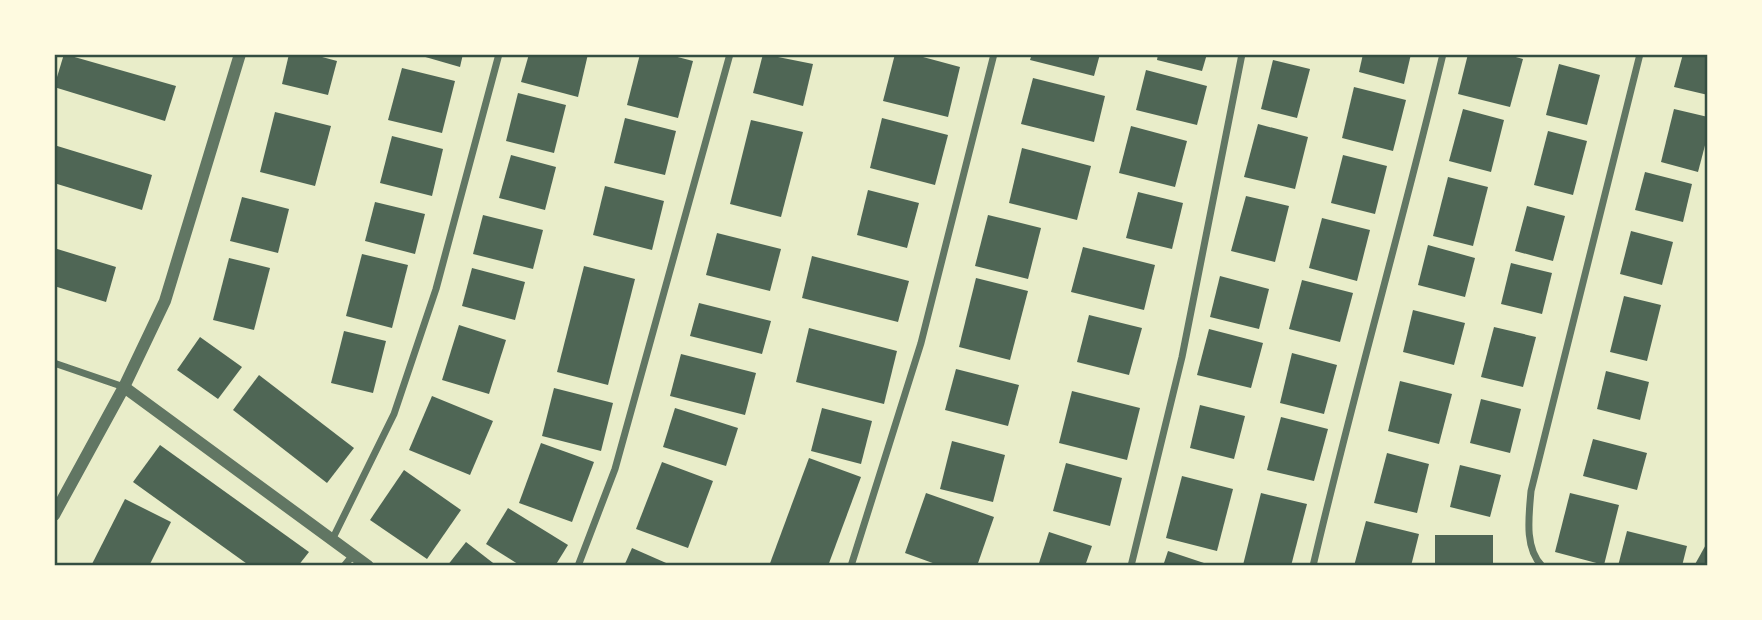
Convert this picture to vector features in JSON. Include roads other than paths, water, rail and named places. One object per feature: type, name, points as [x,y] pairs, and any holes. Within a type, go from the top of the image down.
[{"type":"street","points":[[54,515],[124,387],[165,301],[240,54]]},
{"type":"street","points":[[332,540],[394,414],[436,289],[499,54]]},
{"type":"street","points":[[578,566],[615,468],[730,54]]},
{"type":"street","points":[[851,566],[921,343],[994,54]]},
{"type":"street","points":[[1131,566],[1182,357],[1242,54]]},
{"type":"street","points":[[1313,566],[1344,432],[1403,222],[1443,54]]},
{"type":"street","points":[[1542,566],[1534,558],[1529,529],[1531,491],[1640,54]]},
{"type":"street","points":[[54,363],[124,387],[368,566]]},
{"type":"street","points":[[344,566],[353,555]]}]
